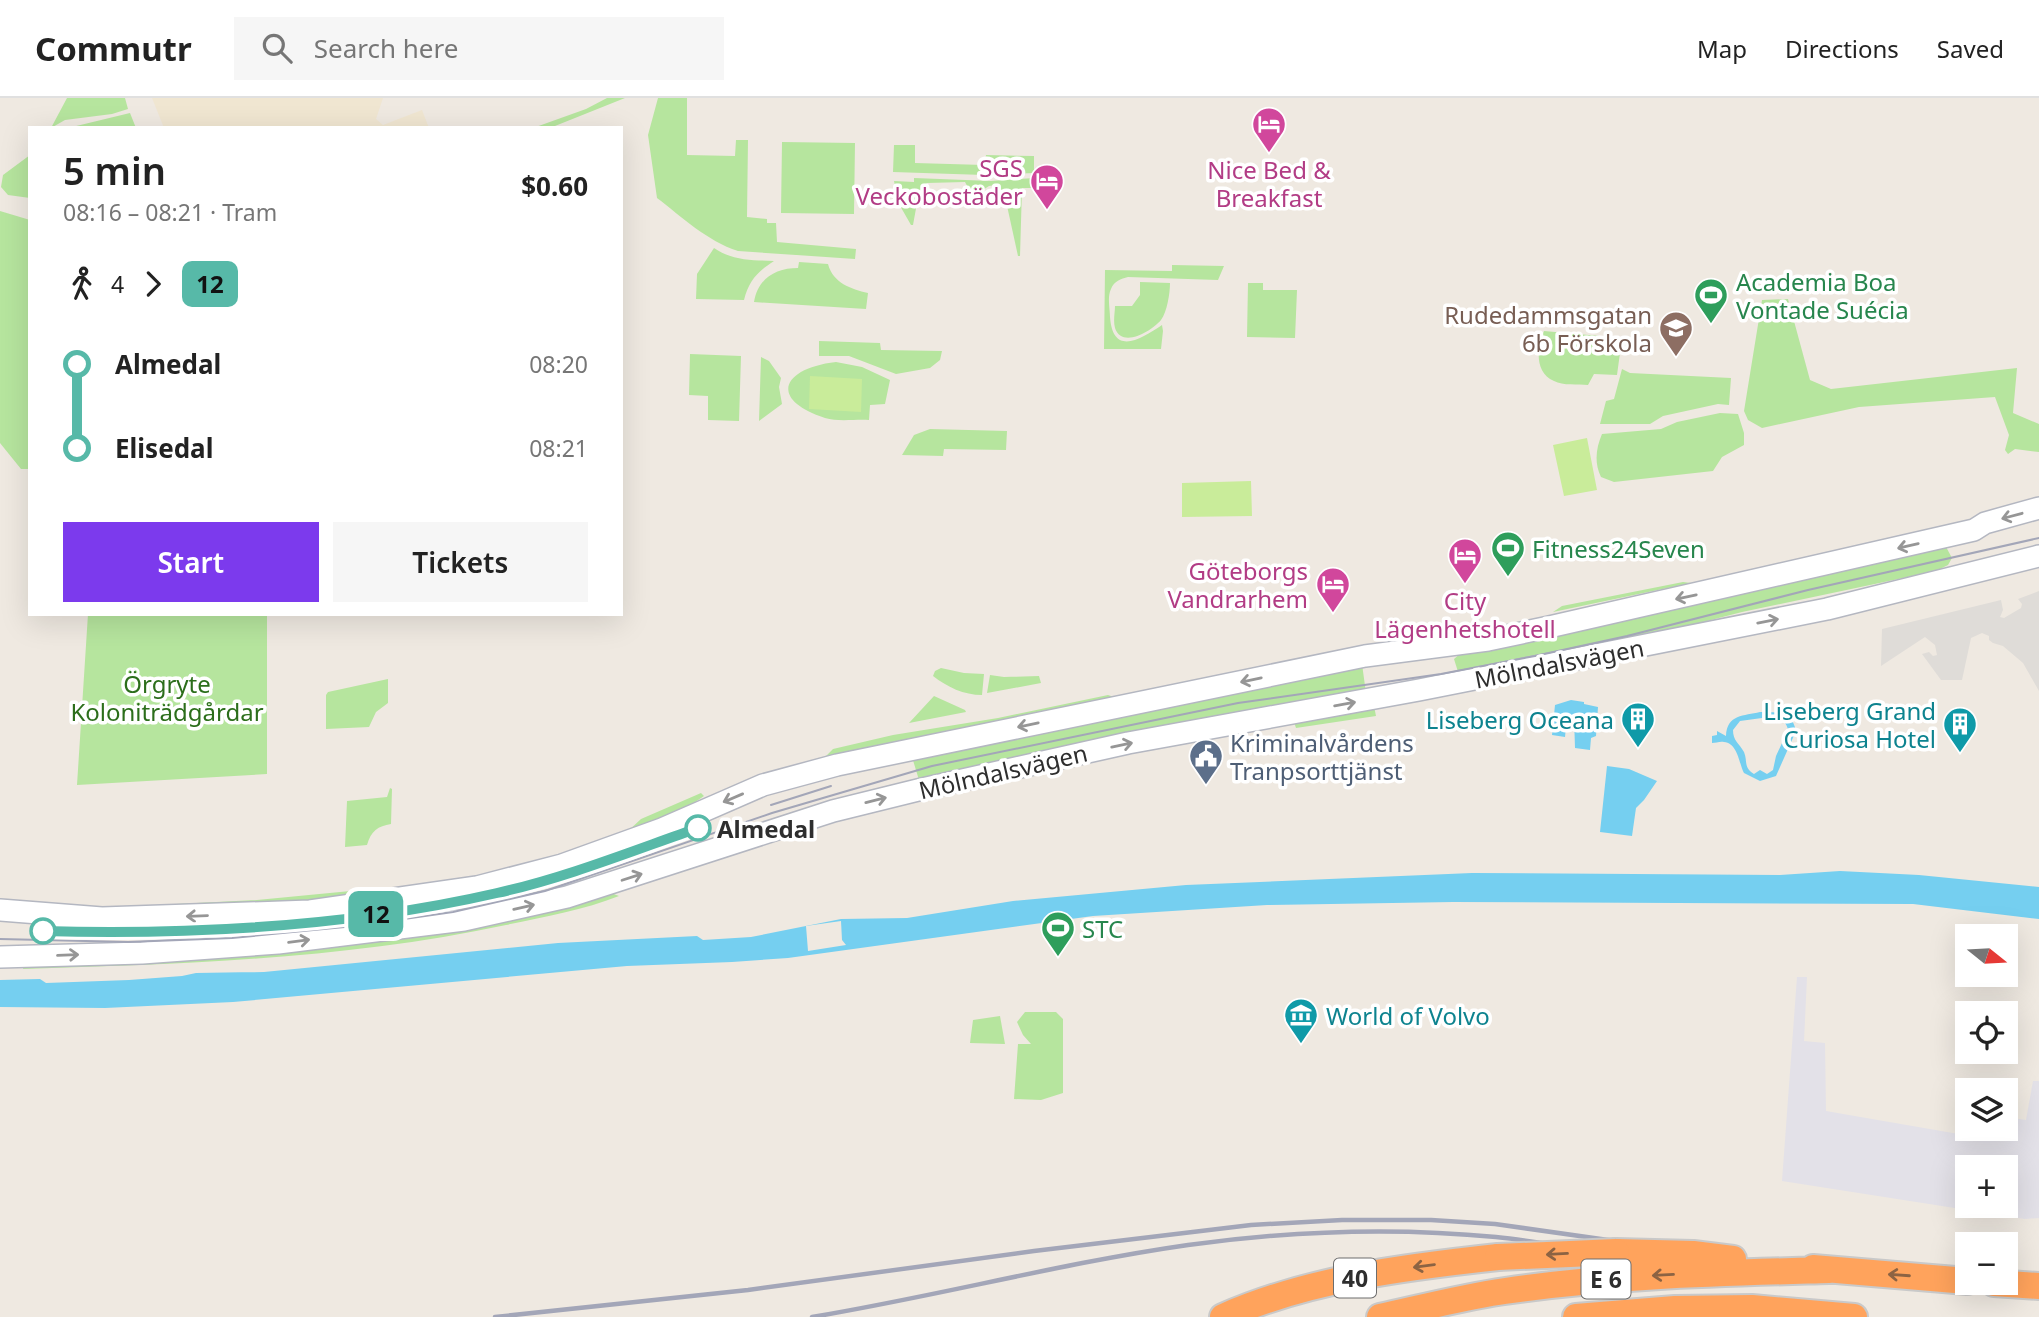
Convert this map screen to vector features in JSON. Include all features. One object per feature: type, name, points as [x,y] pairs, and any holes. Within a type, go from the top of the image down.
[{"type":"highway","name":"40","points":[[1223,1317],[1288,1294],[1389,1271],[1506,1256],[1616,1252],[1693,1254],[1829,1270]]},
{"type":"highway","name":"E 6","points":[[1380,1317],[1502,1291],[1573,1282],[1667,1275],[1829,1270],[1955,1280]]},
{"type":"highway","points":[[2018,1285],[2039,1286]]},
{"type":"highway","name":"E 6","points":[[1576,1317],[1675,1309],[1740,1308],[1854,1317]]},
{"type":"main road","name":"Mölndalsvägen","points":[[0,910],[102,918],[283,912],[392,901],[477,887],[562,865],[662,829],[762,785],[837,765],[1365,656],[1451,646],[1537,630],[1974,530],[1985,523],[2039,508]]},
{"type":"main road","name":"Mölndalsvägen","points":[[0,957],[142,953],[278,943],[464,920],[567,897],[833,811],[922,789],[1128,743],[1409,692],[1828,609],[2039,556]]},
{"type":"shaded area","points":[[152,98],[383,98],[376,119],[383,125],[422,110],[428,126],[163,126]]},
{"type":"shaded area","points":[[2039,591],[2039,691],[2023,663],[1982,633],[1971,638],[1962,680],[1941,680],[1922,654],[1929,652],[1933,656],[1937,655],[1935,645],[1925,637],[1881,666],[1882,629],[2001,600],[2003,610],[2000,617],[2004,618],[2021,608],[2022,604],[2018,599]]},
{"type":"shaded area","points":[[1797,977],[1807,977],[1804,1041],[1825,1043],[1826,1111],[1955,1133],[1955,1141],[2018,1141],[2018,1119],[2026,1120],[2033,1081],[2039,1081],[2039,1218],[2018,1218],[2018,1155],[1955,1155],[1955,1208],[1782,1181]]},
{"type":"green space","points":[[67,98],[125,98],[128,109],[112,114],[65,120],[52,126]]},
{"type":"green space","points":[[607,98],[625,98],[555,126],[539,126],[586,109]]},
{"type":"green space","points":[[658,98],[687,98],[687,155],[735,156],[736,140],[748,140],[747,217],[776,223],[777,242],[856,249],[855,259],[738,251],[705,235],[657,198],[648,135]]},
{"type":"green space","points":[[130,113],[135,126],[76,126]]},
{"type":"green space","points":[[782,142],[855,143],[854,214],[781,213]]},
{"type":"green space","points":[[894,145],[915,145],[915,163],[984,165],[986,155],[1034,156],[1034,173],[984,175],[893,172]]},
{"type":"green space","points":[[28,156],[28,198],[8,195],[1,187],[3,175]]},
{"type":"green space","points":[[914,178],[991,181],[1034,178],[1034,188],[1022,188],[1020,256],[1004,192],[996,185],[989,186],[975,195],[965,182],[927,183],[919,192],[911,225],[899,204],[894,181],[914,182]]},
{"type":"green space","points":[[0,211],[28,219],[28,469],[21,469],[0,443]]},
{"type":"green space","points":[[714,248],[736,258],[774,261],[754,278],[744,300],[696,299],[697,274]]},
{"type":"green space","points":[[799,262],[828,264],[838,280],[868,293],[866,309],[754,302],[759,287],[769,276],[782,270],[798,268]]},
{"type":"green space","points":[[1172,265],[1224,266],[1218,280],[1128,277],[1116,282],[1112,286],[1109,299],[1112,329],[1116,337],[1122,341],[1137,339],[1162,325],[1161,349],[1104,349],[1105,270],[1172,271]]},
{"type":"green space","points":[[1140,282],[1170,283],[1169,297],[1163,317],[1151,329],[1137,336],[1124,337],[1115,328],[1115,306],[1132,306],[1140,295]]},
{"type":"green space","points":[[1248,283],[1263,283],[1263,290],[1297,290],[1295,338],[1247,337]]},
{"type":"green space","points":[[1788,299],[1810,380],[1831,389],[2017,368],[2013,413],[2039,424],[2039,452],[2015,449],[2008,454],[2005,450],[2009,435],[1995,397],[1859,407],[1762,428],[1748,420],[1744,411],[1762,300]]},
{"type":"green space","points":[[1544,331],[1622,338],[1617,375],[1594,374],[1588,385],[1554,381],[1540,366],[1539,352]]},
{"type":"green space","points":[[819,341],[880,343],[881,350],[942,351],[940,360],[930,368],[896,374],[849,356],[819,356]]},
{"type":"green space","points":[[690,354],[741,356],[739,421],[708,420],[708,396],[689,395]]},
{"type":"green space","points":[[761,357],[769,361],[781,378],[779,387],[782,404],[759,421]]},
{"type":"green space","points":[[836,362],[862,367],[890,380],[885,404],[870,405],[869,420],[825,418],[795,402],[789,394],[789,385],[794,377],[818,365]]},
{"type":"green space","points":[[1622,369],[1630,373],[1731,378],[1729,405],[1718,404],[1663,416],[1650,424],[1600,424],[1606,401],[1614,399]]},
{"type":"green space","points":[[810,376],[862,379],[861,412],[809,409]]},
{"type":"green space","points":[[1720,413],[1738,414],[1744,433],[1744,445],[1722,457],[1713,471],[1614,482],[1601,477],[1597,456],[1602,434],[1661,429],[1677,422]]},
{"type":"green space","points":[[930,429],[1007,431],[1006,450],[944,449],[943,456],[902,455],[914,435]]},
{"type":"green space","points":[[1587,438],[1597,490],[1564,496],[1553,445]]},
{"type":"green space","points":[[1251,481],[1252,516],[1182,517],[1182,483]]},
{"type":"green space","points":[[1945,545],[1952,558],[1948,565],[1936,571],[1742,612],[1598,649],[1459,675],[1454,659],[1461,653]]},
{"type":"green space","points":[[1683,582],[1691,583],[1553,612],[1562,606]]},
{"type":"green space","name":"Örgryte Koloniträdgårdar","points":[[88,616],[267,616],[267,774],[77,785]]},
{"type":"green space","points":[[1362,664],[1366,693],[1017,757],[919,780],[912,757]]},
{"type":"green space","points":[[941,668],[984,674],[982,695],[962,692],[938,680],[933,676],[935,671]]},
{"type":"green space","points":[[990,675],[1039,676],[1041,683],[987,693]]},
{"type":"green space","points":[[388,679],[388,703],[376,712],[369,727],[326,729],[328,692]]},
{"type":"green space","points":[[1108,695],[1117,698],[826,756],[833,749],[893,735],[998,718]]},
{"type":"green space","points":[[934,696],[966,712],[909,723]]},
{"type":"green space","points":[[1374,706],[1376,716],[1296,728],[1294,722]]},
{"type":"green space","points":[[390,788],[391,824],[376,830],[367,845],[345,847],[347,801],[387,797]]},
{"type":"green space","points":[[701,793],[704,796],[682,811],[627,832],[641,819]]},
{"type":"green space","points":[[392,887],[393,894],[325,903],[136,906],[257,900]]},
{"type":"green space","points":[[611,893],[619,896],[549,916],[386,946],[205,962],[23,969],[24,964]]},
{"type":"green space","points":[[1025,1012],[1056,1012],[1063,1019],[1063,1093],[1041,1100],[1014,1099],[1018,1044],[1031,1044],[1017,1022]]},
{"type":"green space","points":[[1000,1016],[1005,1044],[970,1043],[973,1020]]},
{"type":"water","points":[[1571,700],[1598,707],[1596,736],[1591,738],[1590,750],[1575,748],[1574,717],[1567,717],[1565,737],[1552,735],[1555,705]]},
{"type":"water","points":[[1760,712],[1787,716],[1796,731],[1776,776],[1760,781],[1744,773],[1737,754],[1729,743],[1712,743],[1712,736],[1717,735],[1717,731],[1726,736],[1729,724],[1737,717]],"holes":[[[1766,718],[1782,720],[1788,730],[1776,756],[1773,770],[1767,774],[1760,770],[1754,774],[1747,767],[1744,752],[1735,739],[1733,730],[1740,721]]]},
{"type":"water","points":[[1607,766],[1629,769],[1657,781],[1636,808],[1632,836],[1600,832]]},
{"type":"water","points":[[1840,871],[1919,875],[2039,887],[2039,919],[1913,904],[1453,902],[1267,905],[1093,916],[788,958],[627,966],[233,1002],[105,1008],[0,1007],[0,980],[40,979],[46,983],[129,980],[196,973],[264,972],[558,943],[697,936],[703,940],[751,937],[841,919],[907,918],[1013,901],[1186,885],[1472,873],[1780,875]]},
{"type":"pier","points":[[841,921],[842,940],[846,945],[808,951],[806,926]]},
{"type":"tram line","points":[[0,939],[128,942],[232,938],[355,926],[453,912],[545,891],[772,813],[932,766],[1238,703],[1441,674],[1535,656],[2039,538]]},
{"type":"tram line","points":[[771,805],[831,786]]},
{"type":"tram line","name":"12","points":[[43,931],[127,933],[230,929],[354,917],[422,907],[497,893],[542,881],[698,828]]},
{"type":"railway","points":[[495,1317],[748,1290],[1251,1225],[1342,1220],[1431,1220],[1495,1224],[1615,1241]]},
{"type":"railway","points":[[812,1317],[1141,1252],[1264,1236],[1380,1231],[1458,1234],[1525,1240],[1612,1254]]},
{"type":"place","name":"Nice Bed & Breakfast","points":[[1269,154]]},
{"type":"place","name":"SGS Veckobostäder","points":[[1047,211]]},
{"type":"place","name":"Academia Boa Vontade Suécia","points":[[1711,325]]},
{"type":"place","name":"Rudedammsgatan 6b Förskola","points":[[1676,358]]},
{"type":"place","name":"Fitness24Seven","points":[[1508,578]]},
{"type":"place","name":"City Lägenhetshotell","points":[[1465,585]]},
{"type":"place","name":"Göteborgs Vandrarhem","points":[[1333,614]]},
{"type":"place","name":"Liseberg Oceana","points":[[1638,749]]},
{"type":"place","name":"Liseberg Grand Curiosa Hotel","points":[[1960,754]]},
{"type":"place","name":"Kriminalvårdens Tranpsorttjänst","points":[[1206,786]]},
{"type":"place","name":"Almedal","points":[[698,828]]},
{"type":"place","name":"STC","points":[[1058,958]]},
{"type":"place","name":"World of Volvo","points":[[1301,1045]]}]
